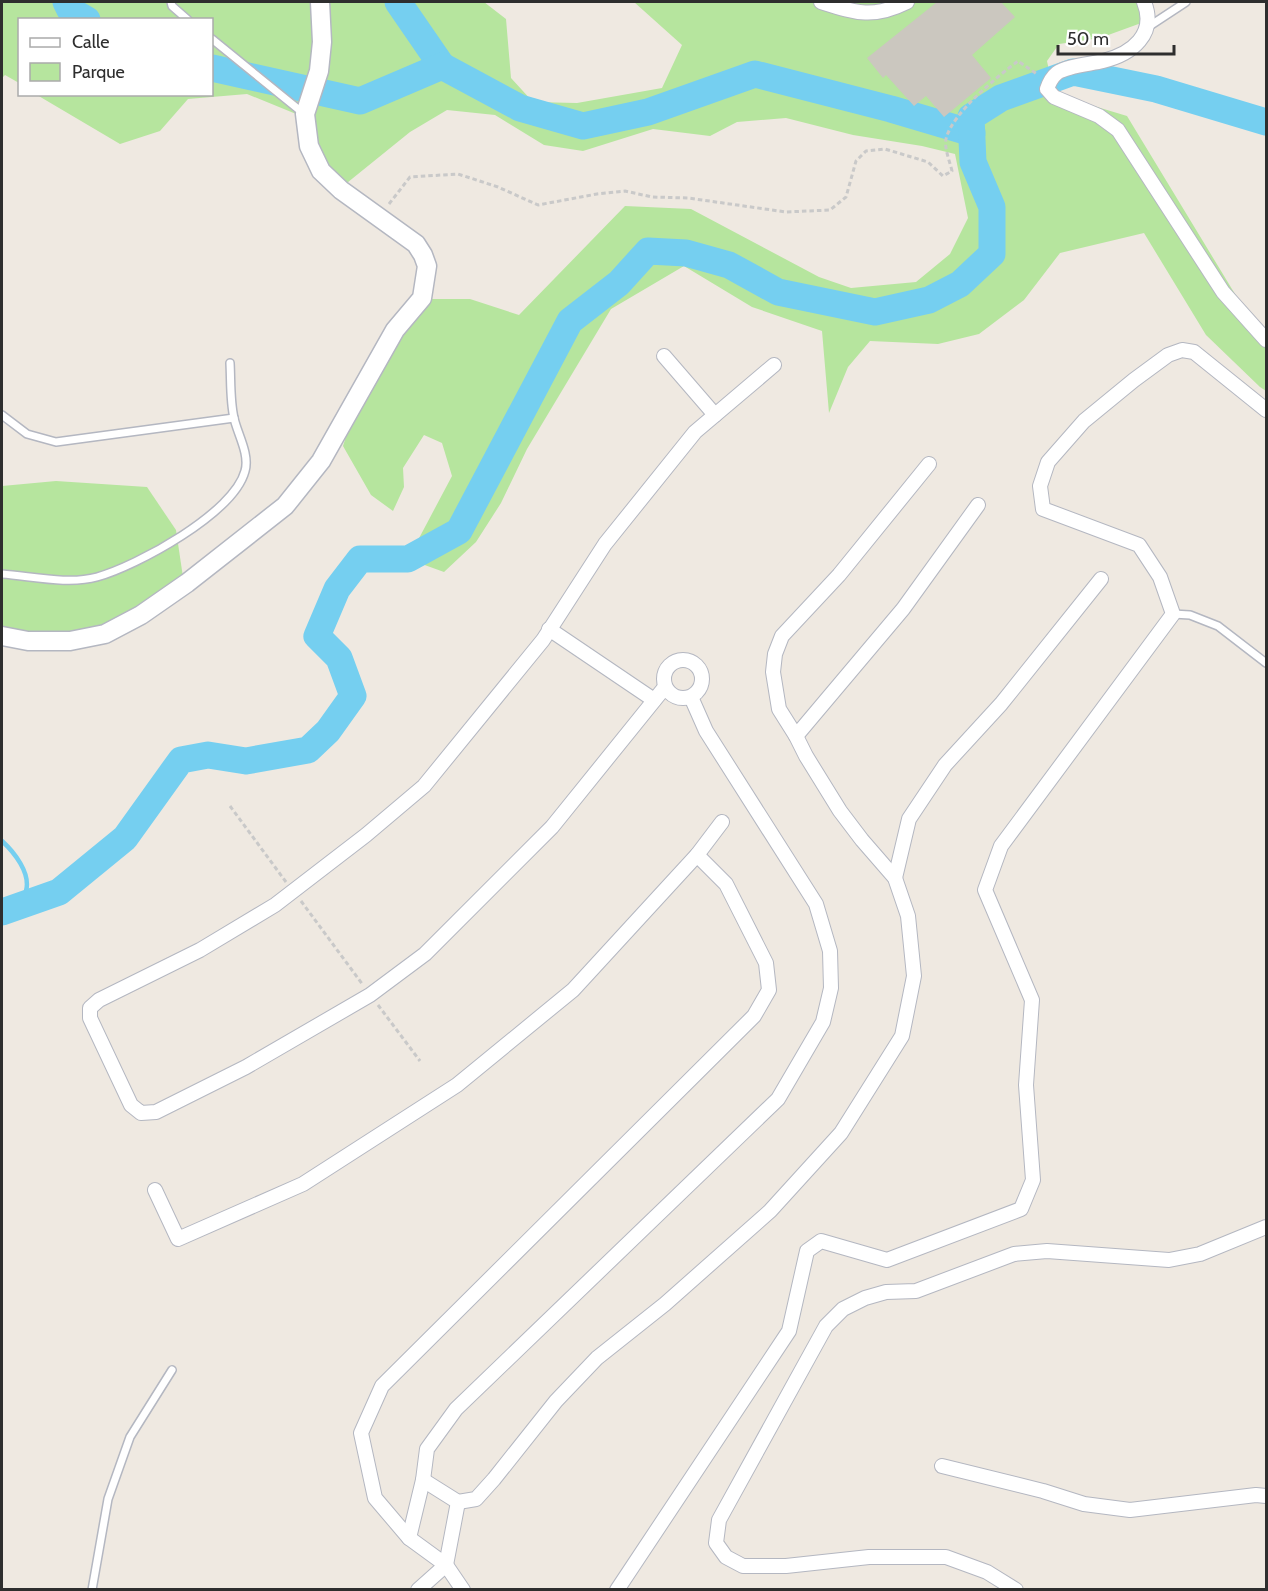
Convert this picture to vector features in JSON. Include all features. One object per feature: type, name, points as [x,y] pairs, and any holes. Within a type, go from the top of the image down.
[{"type":"street","points":[[2,636],[28,641],[69,641],[105,634],[141,615],[187,583],[285,506],[321,461],[395,330],[422,298],[427,266],[416,244],[341,190],[321,171],[309,146],[305,114],[319,71],[322,42],[320,2]]},
{"type":"street","points":[[821,2],[854,13],[888,12],[907,2]]},
{"type":"street","points":[[1144,2],[1148,27],[1144,36],[1127,52],[1106,61],[1058,72],[1049,82],[1047,89],[1054,97],[1099,116],[1118,130],[1223,292],[1266,340]]},
{"type":"street","points":[[617,1590],[789,1331],[807,1251],[821,1241],[887,1260],[1021,1209],[1033,1180],[1026,1085],[1032,1000],[986,890],[1002,846],[1173,614],[1160,577],[1139,544],[1043,509],[1040,486],[1048,462],[1084,421],[1168,355],[1182,350],[1194,352],[1266,410]]},
{"type":"street","points":[[664,356],[715,415]]},
{"type":"street","points":[[665,687],[552,827],[425,954],[370,994],[246,1067],[156,1112],[141,1113],[131,1105],[90,1018],[90,1008],[99,1000],[200,950],[275,905],[366,835],[424,786],[543,640],[605,544],[695,432],[774,365]]},
{"type":"street","points":[[423,1480],[458,1502],[476,1499],[556,1401],[597,1358],[665,1304],[770,1211],[841,1133],[902,1036],[914,976],[908,916],[895,878],[840,811],[806,756],[779,709],[773,672],[775,654],[782,636],[839,575],[929,464]]},
{"type":"street","points":[[796,736],[903,609],[978,505]]},
{"type":"street","points":[[895,878],[909,819],[945,765],[1001,704],[1101,579]]},
{"type":"street","points":[[549,629],[654,700]]},
{"type":"street","points":[[685,660],[695,664],[701,672],[703,682],[699,691],[691,697],[681,699],[671,695],[665,687],[663,677],[667,668],[675,661],[685,660]]},
{"type":"street","points":[[409,1538],[428,1449],[456,1409],[778,1099],[823,1022],[831,988],[830,951],[816,904],[706,731],[691,697]]},
{"type":"street","points":[[155,1190],[178,1239],[303,1184],[458,1085],[573,990],[697,855],[722,822]]},
{"type":"street","points":[[463,1590],[446,1565],[409,1538],[375,1498],[361,1433],[382,1386],[754,1016],[769,990],[766,963],[726,884],[697,855]]},
{"type":"street","points":[[1016,1590],[987,1572],[946,1557],[869,1557],[786,1566],[743,1566],[726,1557],[716,1543],[719,1520],[826,1326],[843,1310],[865,1298],[886,1292],[916,1291],[1014,1254],[1047,1251],[1169,1260],[1200,1254],[1266,1227]]},
{"type":"street","points":[[942,1466],[1043,1491],[1084,1504],[1130,1510],[1256,1495],[1266,1496]]},
{"type":"street","points":[[418,1590],[446,1565],[458,1502]]},
{"type":"lane","points":[[171,2],[172,6],[186,18]]},
{"type":"lane","points":[[1148,27],[1186,2]]},
{"type":"lane","points":[[213,40],[305,114]]},
{"type":"lane","points":[[2,574],[53,580],[96,578],[157,552],[219,508],[237,487],[246,470],[243,440],[234,418],[230,363]]},
{"type":"lane","points":[[2,415],[27,434],[56,442],[234,418]]},
{"type":"lane","points":[[1173,614],[1190,615],[1218,626],[1266,663]]},
{"type":"lane","points":[[92,1590],[108,1499],[129,1437],[172,1370]]},
{"type":"path","points":[[379,217],[410,177],[458,174],[498,187],[538,205],[625,191],[786,212],[830,210],[846,197],[856,161],[866,151],[885,149],[928,162],[943,176],[952,171],[946,141],[953,124],[994,79],[1018,61],[1049,82]]},
{"type":"path","points":[[230,806],[420,1061]]},
{"type":"green space","points":[[2,2],[484,2],[506,19],[511,78],[533,102],[577,103],[662,88],[682,45],[634,2],[1144,2],[1144,22],[1100,38],[1059,44],[1047,61],[1054,94],[1127,116],[1266,342],[1266,391],[1206,335],[1144,233],[1060,253],[1024,300],[979,334],[938,344],[870,341],[848,367],[829,413],[822,331],[752,307],[684,266],[611,309],[527,449],[501,503],[476,542],[444,572],[408,559],[452,476],[442,443],[424,435],[403,468],[404,487],[393,511],[371,495],[343,446],[367,372],[419,299],[470,299],[519,315],[625,206],[691,209],[819,277],[851,288],[916,282],[950,254],[968,218],[955,154],[922,146],[853,135],[786,118],[737,122],[710,136],[653,129],[583,151],[544,145],[495,115],[447,110],[410,132],[337,191],[301,116],[247,94],[188,99],[160,131],[120,144],[39,96],[213,96],[213,18],[18,18],[18,82],[5,75],[2,78]]},
{"type":"green space","points":[[56,481],[147,487],[176,530],[184,584],[101,635],[2,638],[2,486]]},
{"type":"building","points":[[937,2],[1001,2],[1015,17],[972,55],[991,78],[944,117],[926,96],[914,106],[886,75],[883,78],[867,58]]},
{"type":"waterway","points":[[66,2],[70,10],[84,18]]},
{"type":"waterway","points":[[398,2],[442,66]]},
{"type":"waterway","points":[[213,68],[360,101],[442,66],[520,108],[583,126],[648,112],[755,74],[891,109],[972,133]]},
{"type":"waterway","points":[[2,912],[59,892],[125,838],[181,760],[208,755],[246,761],[308,750],[328,731],[353,696],[339,658],[317,636],[337,589],[360,559],[408,559],[459,531],[570,321],[619,283],[648,251],[686,253],[729,265],[778,292],[875,312],[929,300],[960,284],[992,254],[992,207],[973,162],[971,117],[1001,98],[1073,72],[1156,89],[1266,122]]},
{"type":"waterway","points":[[2,841],[12,851],[26,877],[25,893],[16,907]]}]
